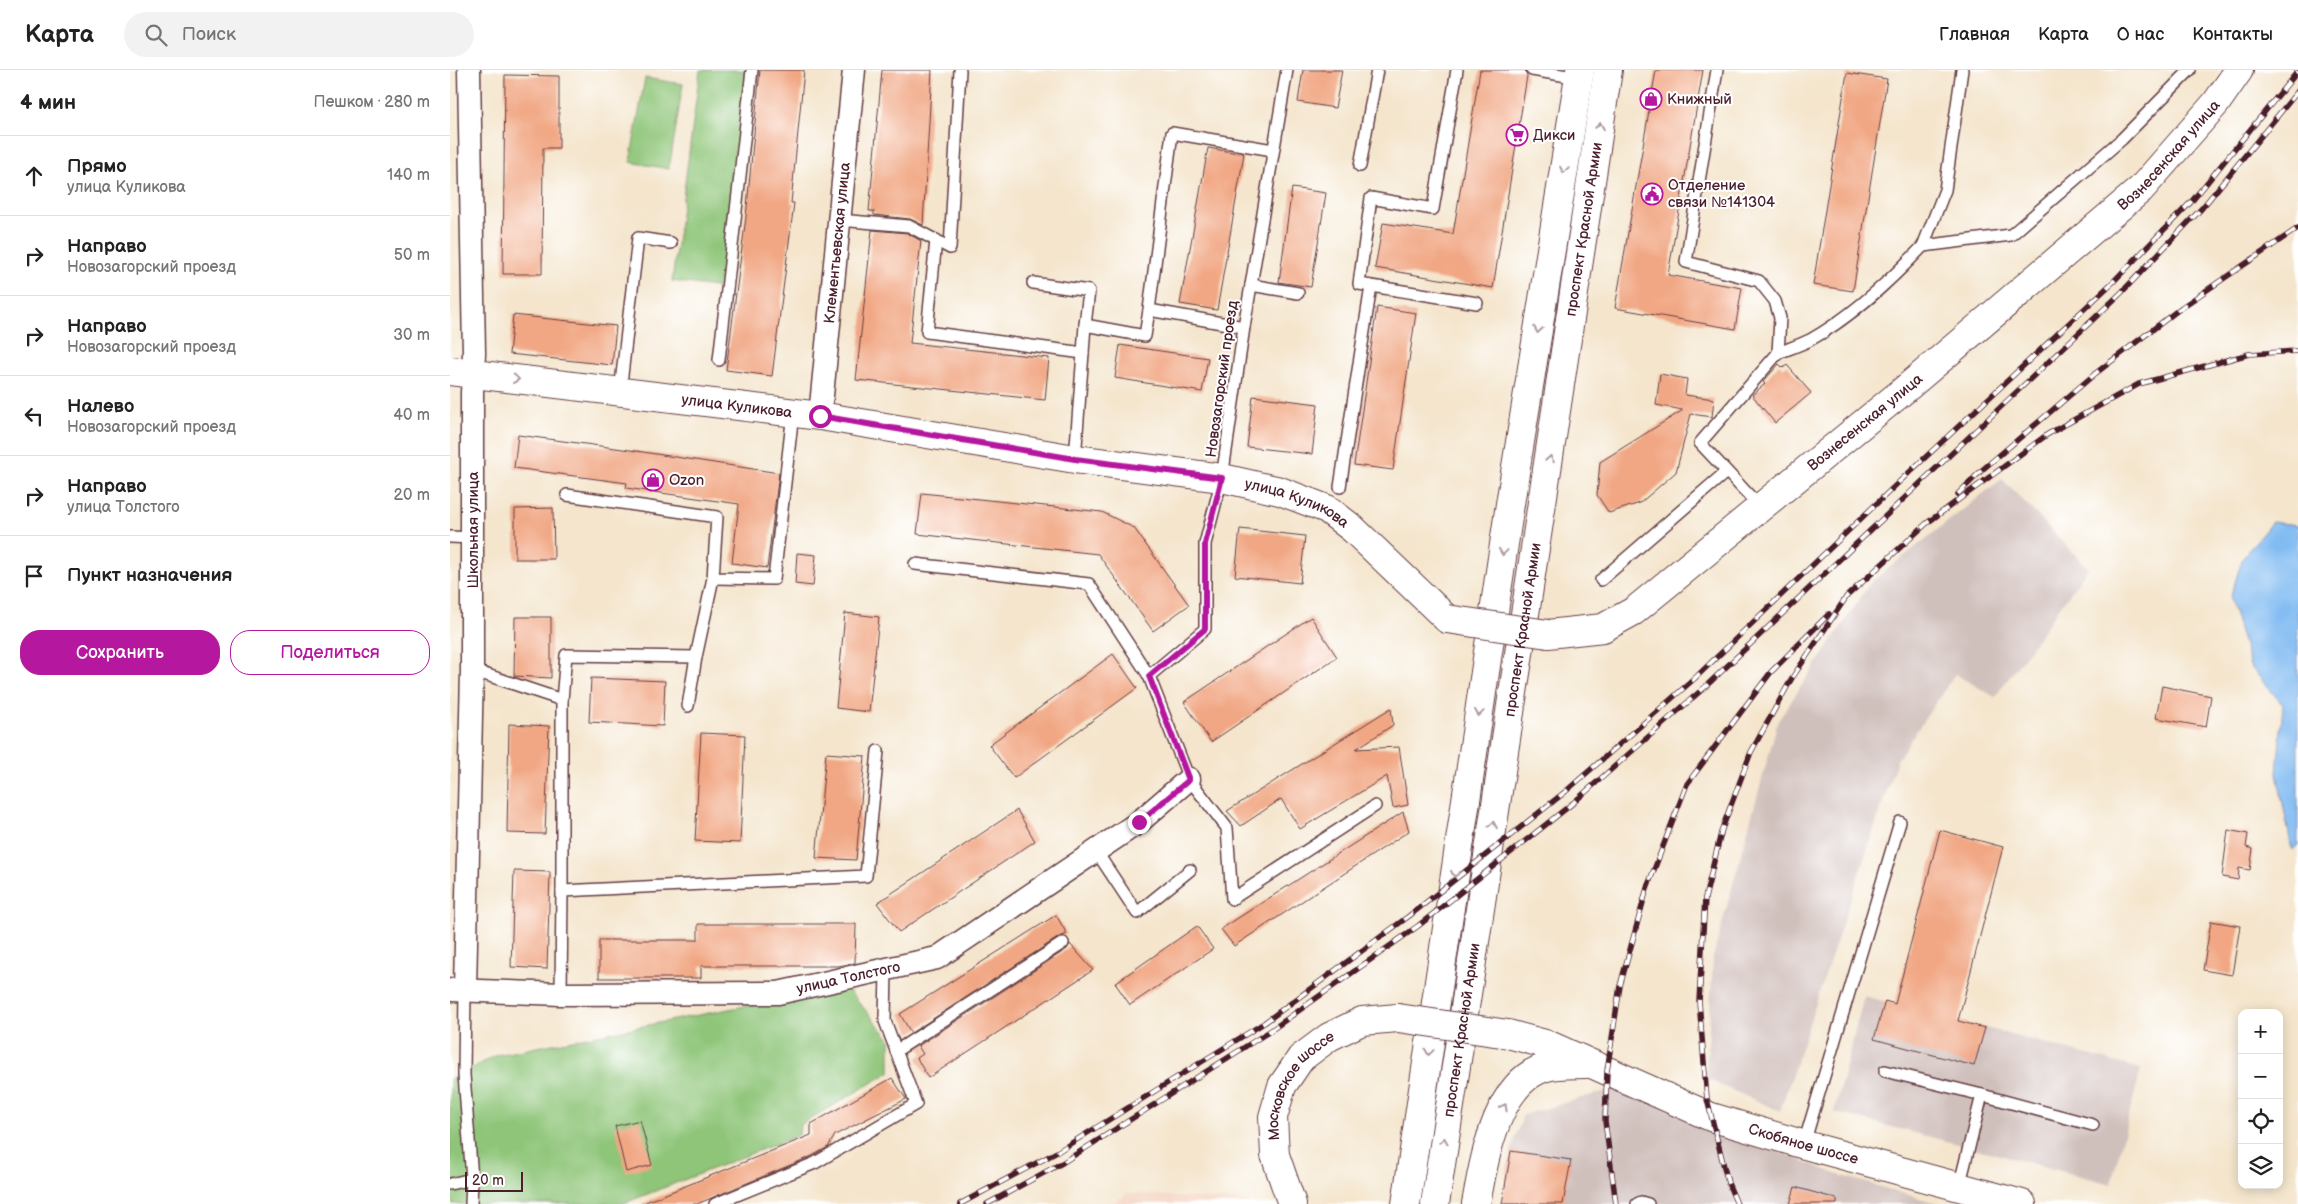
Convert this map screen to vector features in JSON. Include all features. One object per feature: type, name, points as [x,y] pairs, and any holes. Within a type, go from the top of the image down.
[{"type":"main road","name":"проспект Красной Армии","points":[[1436,1197],[1608,70]]},
{"type":"main road","name":"Вознесенская улица","points":[[1439,610],[1548,634],[1603,628],[1634,611],[1911,384],[2141,189],[2216,103],[2239,70]]},
{"type":"main road","name":"проспект Красной Армии","points":[[1407,1196],[1508,514],[1579,74]]},
{"type":"main road","name":"улица Куликова","points":[[462,372],[820,416],[1075,459],[1222,478],[1280,491],[1327,509],[1353,529],[1439,610]]},
{"type":"main road","name":"Московское шоссе","points":[[1292,1204],[1275,1155],[1273,1117],[1282,1086],[1301,1058],[1329,1037],[1362,1021],[1398,1018],[1508,1034]]},
{"type":"main road","name":"Скобяное шоссе","points":[[1508,1034],[1549,1045],[1711,1117],[1805,1145],[2022,1204]]},
{"type":"main road","points":[[1476,1204],[1485,1156],[1496,1121],[1510,1097],[1526,1078],[1550,1066],[1592,1063]]},
{"type":"street","name":"Школьная улица","points":[[457,989],[472,670],[473,538],[462,372],[474,311],[469,70]]},
{"type":"street","name":"Клементьевская улица","points":[[820,416],[854,70]]},
{"type":"street","name":"улица Толстого","points":[[457,989],[560,994],[778,993],[937,958],[1139,822],[1189,780]]},
{"type":"lane","points":[[720,360],[752,70]]},
{"type":"lane","points":[[839,220],[909,226],[950,248],[960,70]]},
{"type":"lane","name":"Новозагорский проезд","points":[[1149,676],[1205,629],[1205,544],[1222,478],[1244,327],[1287,70]]},
{"type":"lane","points":[[1360,166],[1377,70]]},
{"type":"lane","points":[[1457,70],[1434,209],[1371,198],[1359,284],[1477,303]]},
{"type":"lane","points":[[1532,70],[1579,74]]},
{"type":"lane","points":[[1717,70],[1686,262],[1759,281],[1775,301],[1780,318],[1778,353]]},
{"type":"lane","points":[[1760,508],[1700,442],[1778,353],[1810,340],[1846,316],[1886,285],[1923,246],[1945,190],[1962,70]]},
{"type":"lane","points":[[1923,246],[2011,235],[2122,139],[2190,70]]},
{"type":"lane","points":[[1085,325],[1145,336],[1172,133],[1273,150]]},
{"type":"lane","points":[[620,392],[638,238],[671,243]]},
{"type":"lane","points":[[936,240],[928,332],[1083,353]]},
{"type":"lane","points":[[1033,283],[1089,291],[1075,459]]},
{"type":"lane","points":[[1251,285],[1298,293]]},
{"type":"lane","points":[[1340,487],[1371,286]]},
{"type":"lane","points":[[1149,310],[1244,327]]},
{"type":"lane","points":[[713,578],[774,579],[793,413]]},
{"type":"lane","points":[[1602,580],[1726,472]]},
{"type":"lane","points":[[567,494],[717,517],[713,578],[696,657],[688,706]]},
{"type":"lane","points":[[450,537],[473,538]]},
{"type":"lane","points":[[914,564],[1089,584],[1149,676],[1189,780],[1227,828],[1232,899],[1375,806]]},
{"type":"lane","points":[[560,994],[562,700],[566,655],[696,657]]},
{"type":"lane","points":[[472,670],[562,700]]},
{"type":"lane","points":[[562,890],[866,876],[878,751]]},
{"type":"lane","points":[[1805,1145],[1900,822]]},
{"type":"lane","points":[[1096,850],[1137,912],[1190,870]]},
{"type":"lane","points":[[896,1051],[1063,943]]},
{"type":"lane","points":[[714,1204],[815,1163],[916,1104],[884,1021],[886,969]]},
{"type":"lane","points":[[457,989],[472,1179],[472,1204]]},
{"type":"lane","points":[[1885,1071],[2093,1125]]},
{"type":"lane","points":[[1960,1187],[1982,1095]]},
{"type":"lane","points":[[450,1184],[472,1179]]},
{"type":"lane","points":[[1637,1204],[1641,1202],[1648,1204]]},
{"type":"shaded area","points":[[2002,479],[2088,568],[1995,697],[1955,674],[1897,760],[1780,1111],[1706,1079],[1713,957],[1778,721],[1871,582]]},
{"type":"shaded area","points":[[1864,996],[2141,1069],[2111,1184],[1834,1112]]},
{"type":"shaded area","points":[[1616,1088],[1836,1174],[1940,1204],[1502,1204],[1511,1151],[1523,1115]]},
{"type":"shaded area","points":[[1127,1193],[1249,1202],[1249,1204],[1112,1204]]},
{"type":"green space","points":[[700,70],[747,70],[722,288],[672,281]]},
{"type":"green space","points":[[645,78],[683,84],[669,169],[630,162]]},
{"type":"green space","points":[[845,986],[890,1039],[890,1072],[800,1125],[799,1135],[622,1204],[450,1204],[450,1079],[497,1055]]},
{"type":"water","points":[[2272,522],[2298,525],[2298,845],[2292,850],[2277,773],[2283,705],[2250,666],[2230,598],[2243,557]]},
{"type":"building","points":[[760,70],[804,70],[791,203],[794,203],[772,376],[726,370],[746,217]]},
{"type":"building","points":[[882,70],[932,70],[923,225],[910,219],[874,215],[874,211],[869,211]]},
{"type":"building","points":[[1303,70],[1342,70],[1335,108],[1298,102]]},
{"type":"building","points":[[1480,70],[1525,70],[1527,76],[1493,288],[1375,268],[1383,223],[1453,234]]},
{"type":"building","points":[[1656,70],[1703,70],[1668,275],[1742,288],[1735,329],[1615,308]]},
{"type":"building","points":[[1847,73],[1887,79],[1853,291],[1813,285]]},
{"type":"building","points":[[505,75],[559,76],[559,148],[543,148],[542,274],[503,274]]},
{"type":"building","points":[[1208,148],[1244,154],[1217,310],[1180,304]]},
{"type":"building","points":[[1292,188],[1326,193],[1311,287],[1279,282]]},
{"type":"building","points":[[872,230],[907,233],[921,241],[910,343],[1049,358],[1045,400],[856,380]]},
{"type":"building","points":[[1377,307],[1416,313],[1393,470],[1354,465]]},
{"type":"building","points":[[513,315],[616,326],[612,365],[509,354]]},
{"type":"building","points":[[1120,345],[1208,358],[1202,392],[1115,378]]},
{"type":"building","points":[[1779,364],[1783,368],[1787,365],[1811,393],[1775,423],[1752,395],[1765,384],[1763,382]]},
{"type":"building","points":[[1660,374],[1687,379],[1685,395],[1714,399],[1712,417],[1691,414],[1676,472],[1640,503],[1609,513],[1597,495],[1600,462],[1683,410],[1656,405]]},
{"type":"building","points":[[1253,396],[1318,404],[1312,454],[1247,447]]},
{"type":"building","points":[[518,435],[779,473],[767,568],[732,563],[739,504],[626,488],[627,483],[514,468]]},
{"type":"building","points":[[922,493],[1102,512],[1134,528],[1189,605],[1153,631],[1098,554],[917,534]]},
{"type":"building","points":[[553,508],[554,559],[515,559],[515,509]]},
{"type":"building","points":[[1240,529],[1305,536],[1300,583],[1235,576]]},
{"type":"building","points":[[797,553],[816,555],[813,586],[795,584]]},
{"type":"building","points":[[845,613],[879,617],[869,712],[836,708]]},
{"type":"building","points":[[515,617],[551,617],[551,678],[514,676]]},
{"type":"building","points":[[1311,617],[1337,657],[1211,742],[1184,702]]},
{"type":"building","points":[[1113,654],[1137,688],[1014,778],[989,745]]},
{"type":"building","points":[[591,678],[665,681],[663,726],[589,722]]},
{"type":"building","points":[[2162,686],[2211,696],[2206,727],[2156,718]]},
{"type":"building","points":[[1391,708],[1393,725],[1356,749],[1399,747],[1408,805],[1393,808],[1387,776],[1300,829],[1281,799],[1241,826],[1227,811]]},
{"type":"building","points":[[509,724],[549,726],[545,834],[507,833]]},
{"type":"building","points":[[701,733],[745,735],[740,843],[695,841]]},
{"type":"building","points":[[826,753],[865,756],[856,860],[816,858]]},
{"type":"building","points":[[1017,810],[1035,841],[899,932],[877,903]]},
{"type":"building","points":[[1403,812],[1409,831],[1234,946],[1221,929]]},
{"type":"building","points":[[1940,830],[2003,847],[1958,1021],[1985,1028],[1974,1066],[1874,1039],[1885,1001],[1895,1004]]},
{"type":"building","points":[[2228,830],[2248,834],[2246,847],[2253,849],[2250,870],[2239,868],[2238,880],[2222,877]]},
{"type":"building","points":[[514,871],[550,872],[547,969],[511,967]]},
{"type":"building","points":[[1056,915],[1067,934],[1059,937],[911,1033],[900,1014]]},
{"type":"building","points":[[2211,921],[2240,926],[2232,975],[2203,970]]},
{"type":"building","points":[[698,924],[856,924],[855,963],[838,966],[701,966],[701,978],[599,978],[599,940],[698,940]]},
{"type":"building","points":[[1197,926],[1213,949],[1130,1005],[1115,983]]},
{"type":"building","points":[[1070,944],[1093,970],[928,1078],[917,1058],[923,1054],[918,1046],[1067,949]]},
{"type":"building","points":[[892,1078],[906,1099],[835,1135],[828,1147],[812,1156],[697,1204],[641,1204],[811,1135],[811,1124]]},
{"type":"building","points":[[640,1120],[652,1165],[626,1172],[615,1126]]},
{"type":"building","points":[[1511,1151],[1571,1160],[1563,1204],[1502,1204]]},
{"type":"building","points":[[1795,1187],[1837,1199],[1837,1204],[1790,1204]]},
{"type":"railway","points":[[960,1204],[1057,1152],[1264,1023],[1409,916],[1565,792],[1694,679],[1899,482],[2112,283],[2192,201],[2298,71]]},
{"type":"railway","points":[[987,1204],[1062,1163],[1270,1031],[1418,926],[1573,803],[1705,687],[2121,293],[2202,208],[2298,91]]},
{"type":"railway","points":[[1958,494],[1982,470],[2096,373],[2182,307],[2298,228]]},
{"type":"railway","points":[[1737,1204],[1728,1183],[1707,1099],[1699,1001],[1705,898],[1722,829],[1751,752],[1792,678],[1847,596],[1927,523],[2048,434],[2139,384],[2249,354],[2298,351]]},
{"type":"railway","points":[[1616,1204],[1605,1121],[1607,1071],[1620,986],[1647,888],[1687,784],[1771,672],[1829,614]]},
{"type":"place","name":"Книжный","points":[[1651,99]]},
{"type":"place","name":"Дикси","points":[[1517,135]]},
{"type":"place","name":"Отделение связи №141304","points":[[1652,194]]},
{"type":"place","name":"Ozon","points":[[653,480]]},
{"type":"route","points":[[820,416],[1075,459],[1222,478],[1205,544],[1205,629],[1149,676],[1189,780],[1139,822]]}]
